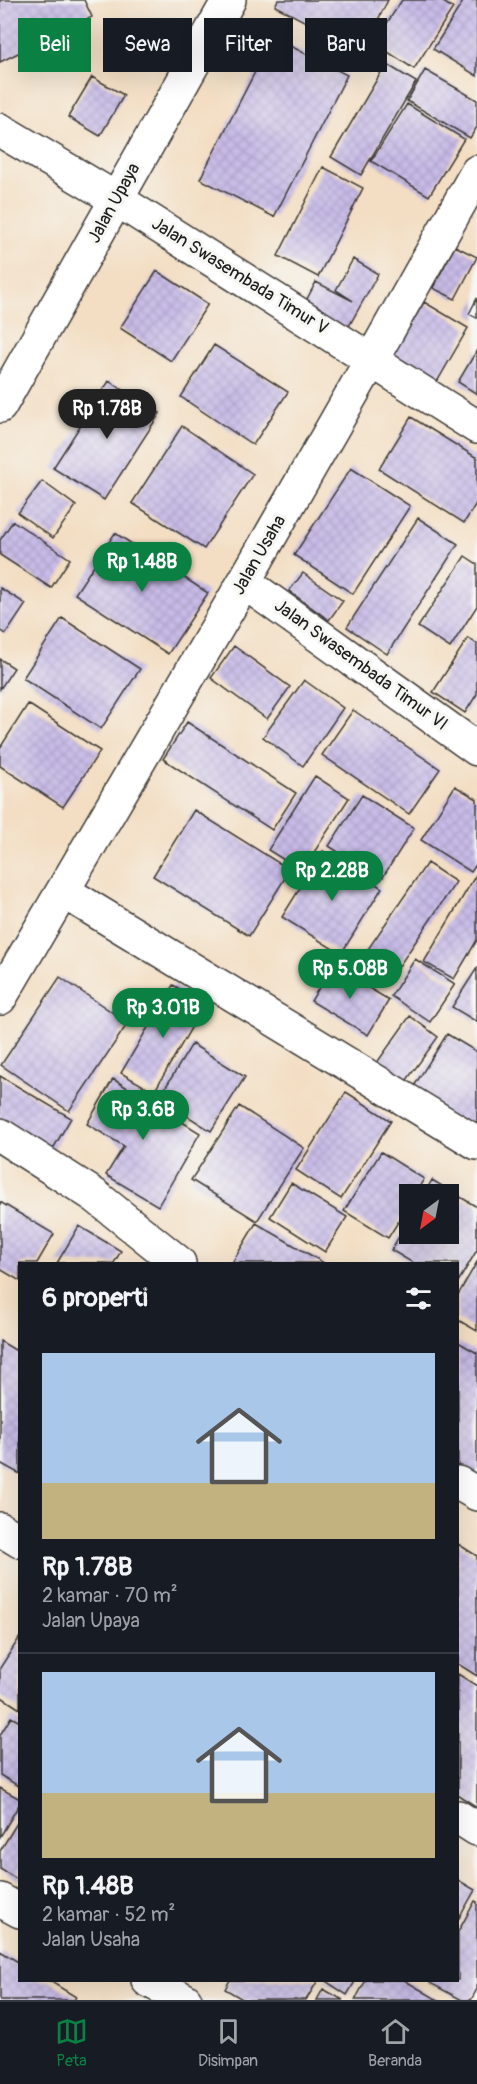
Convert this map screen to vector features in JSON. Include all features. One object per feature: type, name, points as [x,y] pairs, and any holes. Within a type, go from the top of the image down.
[{"type":"street","name":"Jalan Upaya","points":[[0,406],[229,0]]},
{"type":"street","name":"Jalan Swasembada Timur V","points":[[0,130],[116,199],[477,427]]},
{"type":"street","name":"Jalan Usaha","points":[[0,998],[372,359],[467,212],[477,172]]},
{"type":"street","name":"Jalan Swasembada Timur VI","points":[[244,582],[477,749]]},
{"type":"street","points":[[63,891],[477,1143]]},
{"type":"street","points":[[0,1135],[94,1195],[178,1262]]},
{"type":"street","points":[[459,1484],[477,1494]]},
{"type":"street","points":[[0,1528],[18,1540]]},
{"type":"street","points":[[459,1818],[477,1829]]},
{"type":"street","points":[[0,1900],[18,1910]]},
{"type":"street","points":[[152,1982],[185,2000]]},
{"type":"building","points":[[0,0],[84,0],[92,17],[90,18],[18,18],[18,53],[0,62]]},
{"type":"building","points":[[278,0],[388,0],[379,18],[305,18],[305,22],[275,6]]},
{"type":"building","points":[[402,0],[440,0],[453,8],[414,69],[387,51],[387,23]]},
{"type":"building","points":[[464,0],[477,0],[477,76],[433,49]]},
{"type":"building","points":[[293,47],[305,53],[305,72],[341,72],[347,75],[274,217],[200,179],[255,72],[293,72]]},
{"type":"building","points":[[387,65],[416,82],[361,175],[331,157],[381,72],[387,72]]},
{"type":"building","points":[[425,70],[477,100],[477,127],[470,138],[407,101]]},
{"type":"building","points":[[92,77],[124,95],[100,136],[68,117]]},
{"type":"building","points":[[407,104],[464,139],[429,196],[371,161]]},
{"type":"building","points":[[323,167],[363,188],[318,277],[278,256]]},
{"type":"building","points":[[455,246],[477,257],[455,299],[433,288]]},
{"type":"building","points":[[353,259],[378,274],[344,335],[300,312],[316,282],[353,301],[336,290]]},
{"type":"building","points":[[157,271],[208,304],[171,361],[120,328]]},
{"type":"building","points":[[477,298],[477,318],[469,314]]},
{"type":"building","points":[[424,302],[468,328],[434,387],[389,361]]},
{"type":"building","points":[[214,345],[288,392],[253,445],[181,397]]},
{"type":"building","points":[[477,350],[477,394],[458,382]]},
{"type":"building","points":[[109,381],[160,413],[104,500],[53,468]]},
{"type":"building","points":[[411,417],[477,458],[477,502],[464,523],[379,469]]},
{"type":"building","points":[[182,426],[253,474],[204,549],[132,503]]},
{"type":"building","points":[[351,468],[410,506],[353,594],[294,555]]},
{"type":"building","points":[[42,481],[76,506],[53,538],[18,513]]},
{"type":"building","points":[[418,518],[458,544],[387,654],[347,627]]},
{"type":"building","points":[[13,521],[70,559],[51,588],[0,555],[0,540]]},
{"type":"building","points":[[115,533],[208,593],[168,654],[75,594]]},
{"type":"building","points":[[465,556],[477,564],[477,606],[450,648],[418,627]]},
{"type":"building","points":[[303,573],[343,601],[329,620],[289,591]]},
{"type":"building","points":[[0,588],[26,604],[6,634],[0,630]]},
{"type":"building","points":[[62,618],[140,669],[101,729],[23,678]]},
{"type":"building","points":[[468,638],[477,644],[477,694],[465,713],[433,692]]},
{"type":"building","points":[[234,646],[290,687],[267,719],[211,678]]},
{"type":"building","points":[[0,659],[14,668],[0,689]]},
{"type":"building","points":[[304,680],[343,708],[303,766],[263,737]]},
{"type":"building","points":[[28,704],[100,751],[63,807],[0,766],[0,748]]},
{"type":"building","points":[[353,710],[440,769],[409,814],[322,755]]},
{"type":"building","points":[[187,722],[296,793],[272,830],[163,759]]},
{"type":"building","points":[[315,776],[349,798],[302,871],[268,850]]},
{"type":"building","points":[[455,786],[477,799],[477,863],[471,872],[421,840]]},
{"type":"building","points":[[362,795],[414,828],[381,880],[329,846]]},
{"type":"building","points":[[194,810],[290,870],[249,936],[153,876]]},
{"type":"building","points":[[323,851],[382,888],[341,954],[282,917]]},
{"type":"building","points":[[427,863],[456,882],[393,975],[364,955]]},
{"type":"building","points":[[477,873],[477,940],[454,979],[424,962]]},
{"type":"building","points":[[415,959],[455,984],[430,1022],[391,996]]},
{"type":"building","points":[[332,966],[389,1000],[368,1035],[311,1001]]},
{"type":"building","points":[[477,968],[477,1022],[452,1007]]},
{"type":"building","points":[[60,977],[128,1023],[69,1111],[1,1065]]},
{"type":"building","points":[[173,985],[205,1004],[154,1092],[121,1073]]},
{"type":"building","points":[[410,1016],[438,1037],[404,1084],[376,1064]]},
{"type":"building","points":[[447,1034],[477,1052],[477,1123],[471,1133],[409,1094]]},
{"type":"building","points":[[192,1044],[245,1077],[211,1131],[159,1098]]},
{"type":"building","points":[[0,1076],[71,1118],[50,1154],[0,1125]]},
{"type":"building","points":[[113,1079],[200,1133],[158,1206],[106,1175],[124,1146],[87,1124]]},
{"type":"building","points":[[346,1092],[391,1121],[341,1199],[296,1170]]},
{"type":"building","points":[[239,1106],[304,1148],[257,1221],[191,1180]]},
{"type":"building","points":[[381,1152],[424,1179],[421,1184],[399,1184],[399,1220],[388,1238],[344,1211]]},
{"type":"building","points":[[291,1183],[347,1217],[325,1252],[270,1217]]},
{"type":"building","points":[[459,1196],[477,1207],[477,1250],[459,1280],[459,1262],[411,1262],[391,1250],[399,1237],[399,1244],[459,1244]]},
{"type":"building","points":[[0,1202],[54,1234],[38,1262],[18,1262],[18,1280],[0,1269]]},
{"type":"building","points":[[256,1223],[322,1262],[233,1262]]},
{"type":"building","points":[[79,1226],[121,1251],[115,1262],[58,1262]]},
{"type":"building","points":[[477,1262],[477,1331],[459,1321],[459,1293]]},
{"type":"building","points":[[0,1341],[18,1352],[18,1473],[0,1463]]},
{"type":"building","points":[[459,1343],[477,1353],[477,1478],[459,1467]]},
{"type":"building","points":[[459,1545],[477,1556],[477,1676],[459,1665]]},
{"type":"building","points":[[18,1640],[18,1708],[0,1696],[0,1668]]},
{"type":"building","points":[[459,1675],[477,1686],[477,1807],[459,1796]]},
{"type":"building","points":[[11,1717],[18,1721],[18,1786],[0,1775],[0,1735]]},
{"type":"building","points":[[0,1788],[18,1798],[18,1806],[0,1837]]},
{"type":"building","points":[[18,1821],[18,1880],[0,1869],[0,1851]]},
{"type":"building","points":[[459,1881],[475,1890],[459,1918]]},
{"type":"building","points":[[475,1901],[477,1902],[477,1989],[471,2000],[462,2000],[430,1983],[459,1982],[459,1930]]},
{"type":"building","points":[[0,1951],[18,1962],[18,1982],[51,1982],[76,1997],[74,2000],[0,2000]]},
{"type":"building","points":[[229,1982],[317,1982],[306,2000],[244,2000],[225,1989]]},
{"type":"building","points":[[327,1982],[355,1982],[347,1995]]},
{"type":"building","points":[[365,1982],[407,1982],[438,2000],[355,2000]]},
{"type":"building","points":[[323,1989],[343,2000],[317,2000]]}]
